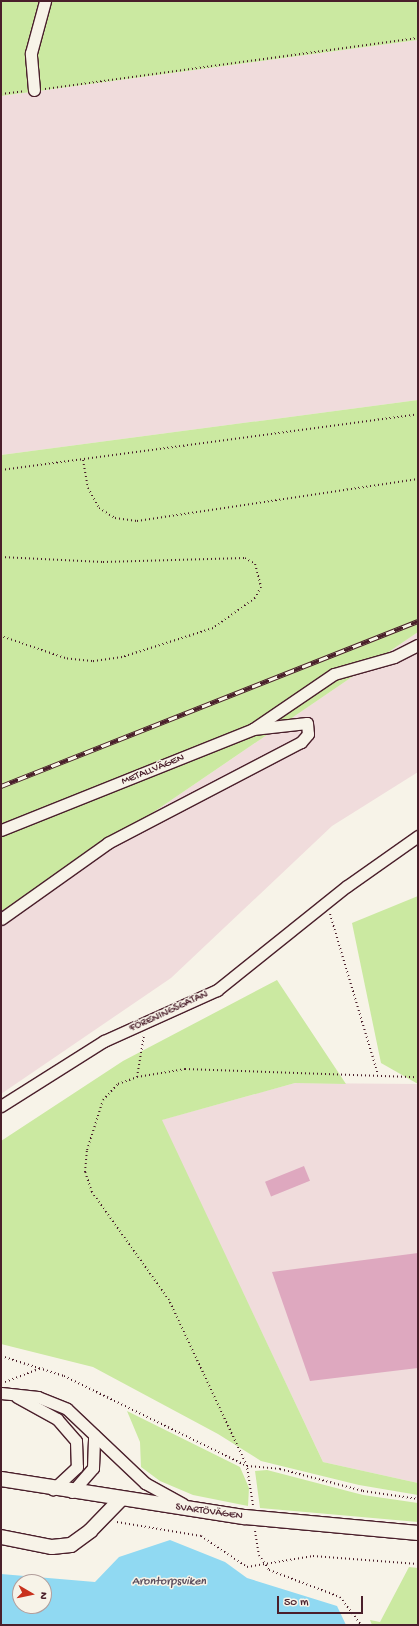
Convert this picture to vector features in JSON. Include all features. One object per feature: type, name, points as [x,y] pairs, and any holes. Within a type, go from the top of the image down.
[{"type":"main road","name":"SVARTÖVÄGEN","points":[[1,1480],[210,1513],[418,1533]]},
{"type":"main road","points":[[1,1537],[38,1545],[66,1546],[81,1540],[120,1500]]},
{"type":"street","points":[[34,90],[31,48],[44,1]]},
{"type":"street","points":[[253,729],[334,674],[394,657],[418,645]]},
{"type":"street","name":"METALLVÄGEN","points":[[1,830],[253,729],[307,723],[308,734],[300,742],[108,843],[1,919]]},
{"type":"street","name":"FÖRENINGSGATAN","points":[[1,1106],[104,1041],[146,1024],[217,990],[326,904],[418,836]]},
{"type":"street","points":[[1,1393],[57,1404],[94,1435],[154,1490],[210,1513]]},
{"type":"street","points":[[13,1395],[57,1419],[76,1441],[76,1467],[53,1489]]},
{"type":"street","points":[[72,1492],[92,1468],[94,1435]]},
{"type":"path","points":[[1,94],[418,38]]},
{"type":"path","points":[[1,470],[418,414]]},
{"type":"path","points":[[83,460],[88,488],[99,508],[115,518],[137,520],[418,479]]},
{"type":"path","points":[[1,557],[103,562],[245,558],[256,564],[261,587],[255,598],[213,628],[122,657],[92,661],[65,658],[1,636]]},
{"type":"path","points":[[326,904],[378,1075]]},
{"type":"path","points":[[137,1077],[146,1024]]},
{"type":"path","points":[[254,1508],[246,1466],[169,1300],[141,1258],[101,1209],[85,1172],[91,1133],[103,1100],[118,1084],[137,1077],[185,1070],[418,1077]]},
{"type":"path","points":[[1,1356],[44,1368],[246,1466],[418,1498]]},
{"type":"path","points":[[1,1384],[44,1368]]},
{"type":"path","points":[[102,1519],[194,1534],[247,1567],[265,1566],[317,1556],[418,1564]]},
{"type":"path","points":[[255,1531],[259,1555],[265,1566],[292,1581],[340,1597],[361,1625]]},
{"type":"shaded area","points":[[418,40],[418,400],[1,455],[1,96]]},
{"type":"shaded area","points":[[418,632],[418,772],[332,826],[171,978],[1,1094],[1,916]]},
{"type":"shaded area","points":[[295,1083],[418,1084],[418,1483],[323,1462],[161,1120]]},
{"type":"green space","points":[[1,1],[418,1],[418,40],[1,96]]},
{"type":"green space","points":[[418,400],[418,632],[1,916],[1,455]]},
{"type":"green space","points":[[418,896],[418,1084],[381,1063],[352,923]]},
{"type":"green space","points":[[277,980],[346,1084],[295,1083],[162,1120],[323,1462],[418,1483],[418,1495],[359,1485],[261,1461],[218,1434],[93,1367],[1,1344],[1,1141],[123,1061]]},
{"type":"green space","points":[[127,1411],[240,1467],[249,1488],[248,1506],[193,1495],[160,1481],[141,1467],[140,1442]]},
{"type":"green space","points":[[267,1470],[363,1495],[418,1503],[418,1522],[260,1508],[255,1471]]},
{"type":"green space","points":[[409,1567],[418,1568],[418,1625],[372,1625],[370,1620],[380,1622]]},
{"type":"water","name":"Arontorpsviken","points":[[170,1540],[225,1562],[247,1578],[337,1606],[346,1625],[1,1625],[1,1574],[12,1575],[12,1614],[52,1614],[52,1578],[95,1582],[119,1557]]},
{"type":"building","points":[[304,1166],[310,1181],[271,1197],[265,1182]]},
{"type":"building","points":[[418,1253],[418,1368],[310,1381],[272,1272]]},
{"type":"railway","points":[[1,786],[418,621]]}]
